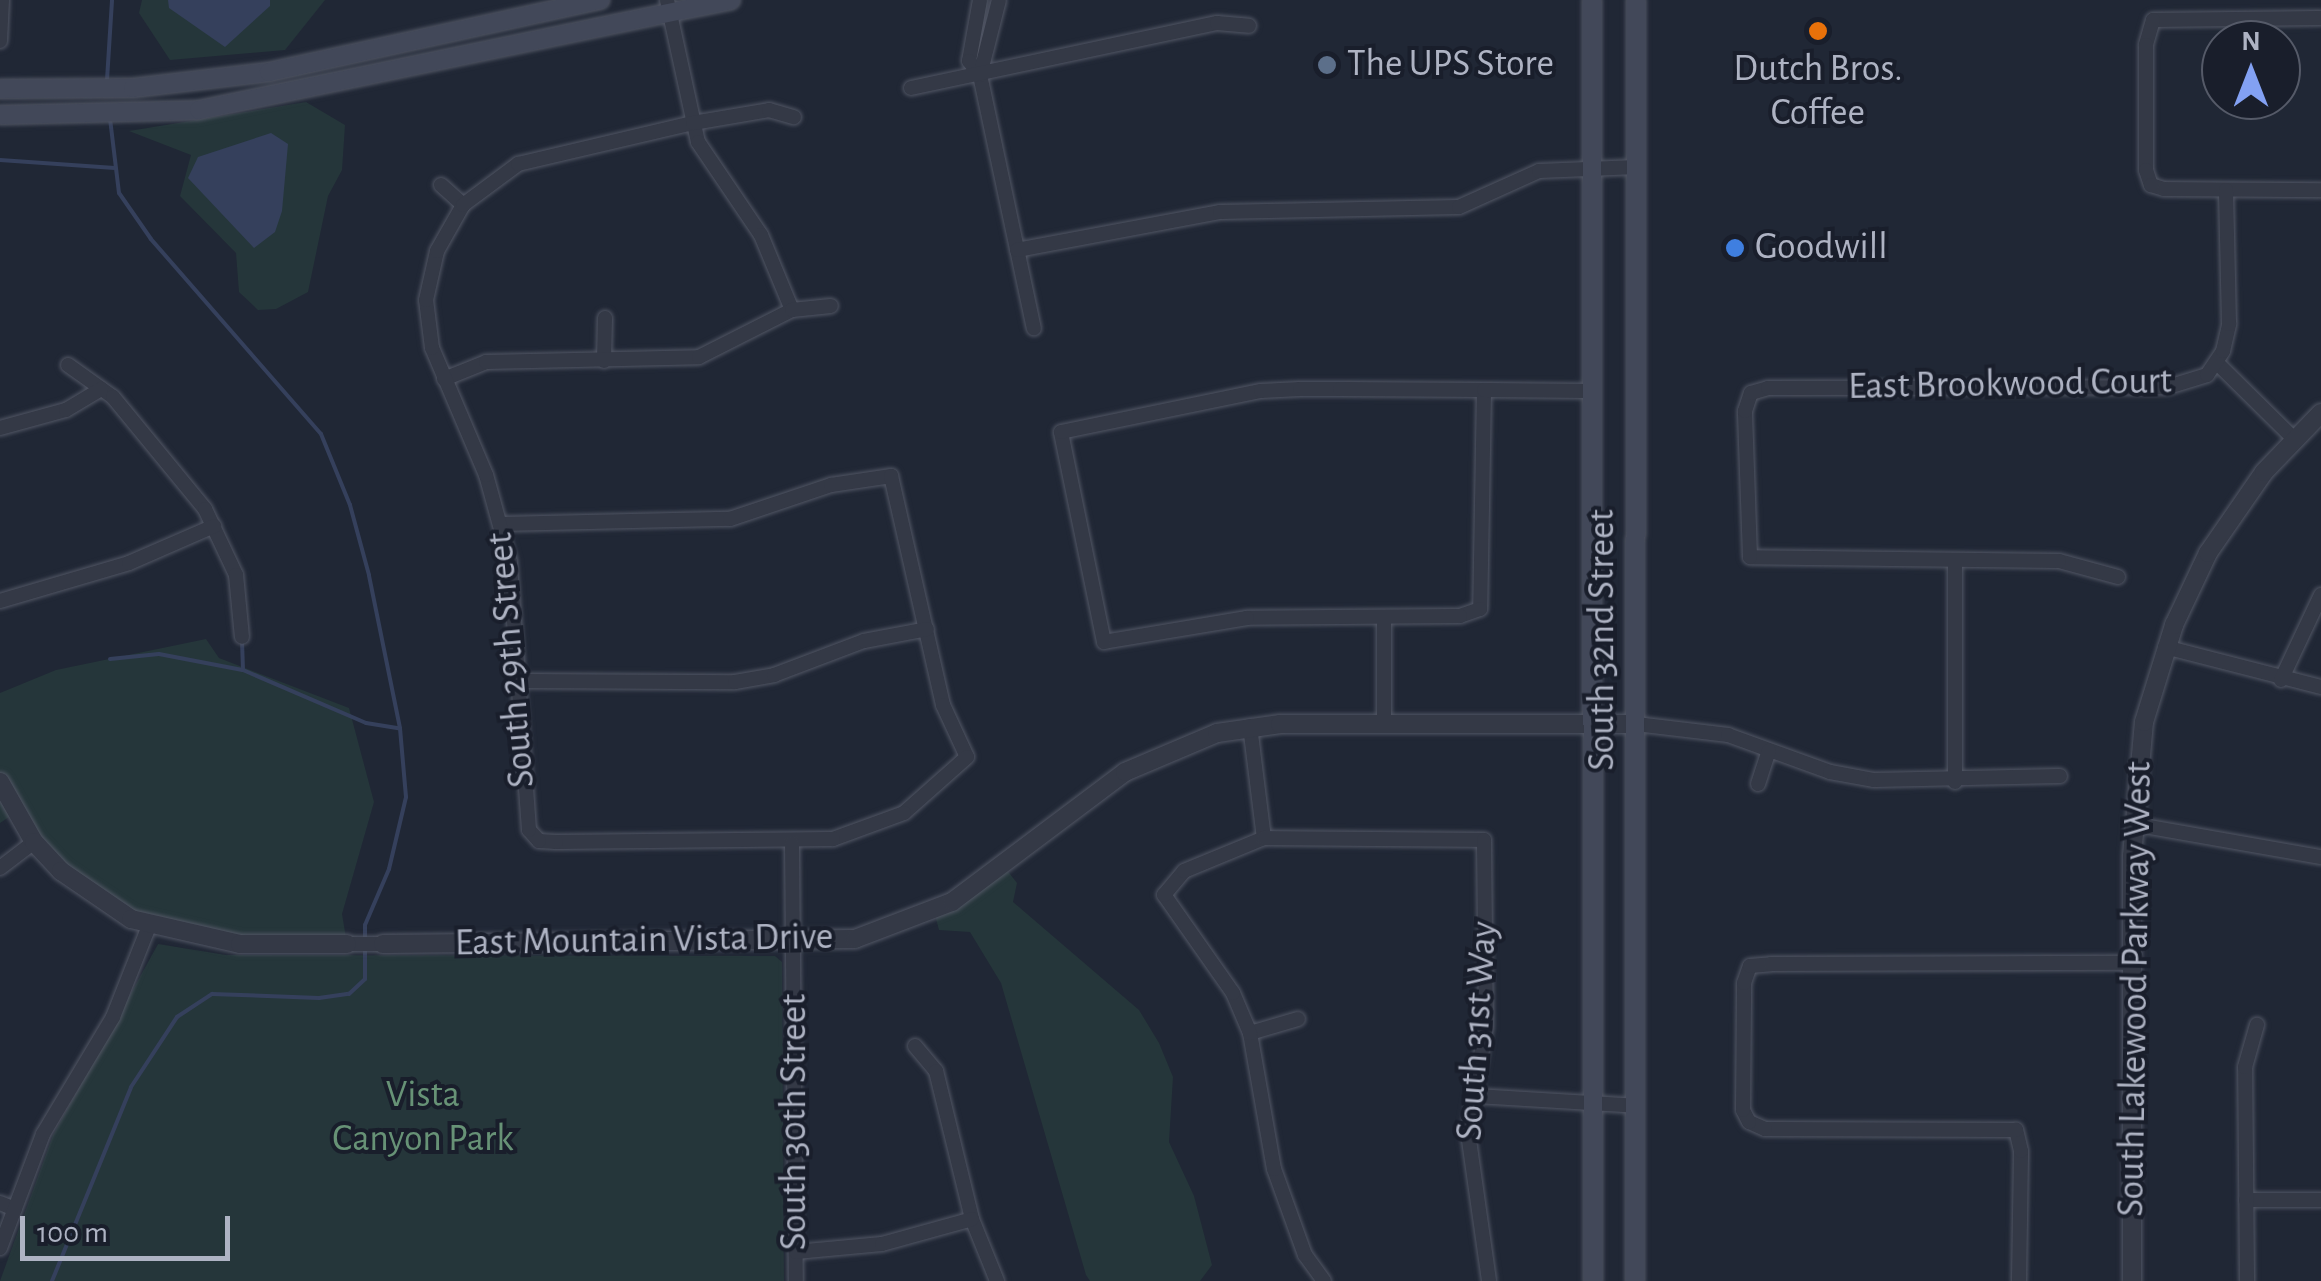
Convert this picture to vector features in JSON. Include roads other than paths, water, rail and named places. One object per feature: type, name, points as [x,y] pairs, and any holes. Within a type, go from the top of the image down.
[{"type":"main road","points":[[0,89],[134,88],[268,72],[600,0]]},
{"type":"main road","points":[[0,114],[130,116],[270,98],[669,6],[731,0]]},
{"type":"main road","name":"South 32nd Street","points":[[1592,0],[1593,1281]]},
{"type":"main road","name":"South 32nd Street","points":[[1635,1281],[1636,0]]},
{"type":"street","points":[[0,41],[2,0]]},
{"type":"street","points":[[980,0],[969,61],[980,74]]},
{"type":"street","points":[[999,0],[980,74],[1034,328]]},
{"type":"street","points":[[669,6],[693,123],[705,156],[771,254],[792,310]]},
{"type":"street","points":[[976,17],[994,20]]},
{"type":"street","points":[[2321,18],[2153,20],[2146,45],[2151,185],[2321,190]]},
{"type":"street","points":[[911,88],[1218,23],[1249,26]]},
{"type":"street","points":[[442,185],[463,205],[518,164],[693,123],[769,110],[794,117]]},
{"type":"street","points":[[1017,250],[1220,212],[1459,207],[1538,171],[1636,167]]},
{"type":"street","points":[[2217,363],[2229,324],[2226,190]]},
{"type":"street","name":"South 29th Street","points":[[463,205],[436,251],[426,316],[444,380],[502,524],[520,681],[526,814],[539,841],[792,843]]},
{"type":"street","points":[[444,380],[486,362],[699,357],[792,310],[831,306]]},
{"type":"street","points":[[604,361],[605,318]]},
{"type":"street","name":"East Brookwood Court","points":[[1956,561],[1750,557],[1745,411],[1751,393],[2168,387],[2207,375],[2217,363],[2293,438]]},
{"type":"street","points":[[68,364],[101,390],[174,465],[214,526],[242,597],[242,637]]},
{"type":"street","points":[[0,428],[66,410],[101,390]]},
{"type":"street","points":[[1484,390],[1480,608],[1460,616],[1248,618],[1104,642],[1061,432],[1261,391],[1484,390],[1592,390]]},
{"type":"street","name":"South Lakewood Parkway West","points":[[2132,1281],[2133,824],[2144,722],[2165,647],[2208,553],[2293,438],[2321,413]]},
{"type":"street","points":[[502,524],[730,519],[831,485],[891,476],[943,706],[967,757],[953,776],[871,830],[792,843]]},
{"type":"street","points":[[0,601],[129,563],[214,526]]},
{"type":"street","points":[[1955,782],[1956,561],[2059,561],[2118,577]]},
{"type":"street","points":[[2281,680],[2321,594]]},
{"type":"street","points":[[1384,617],[1384,724]]},
{"type":"street","points":[[520,681],[735,682],[774,675],[864,641],[927,629]]},
{"type":"street","points":[[2165,647],[2281,680],[2321,687]]},
{"type":"street","name":"East Mountain Vista Drive","points":[[0,782],[34,842],[88,893],[150,926],[240,944],[793,944],[855,939],[934,911],[1125,772],[1184,743],[1250,726],[1636,724],[1691,728],[1852,776],[1955,782],[2060,776]]},
{"type":"street","points":[[1250,726],[1264,838],[1184,870],[1164,895],[1183,914],[1233,993],[1250,1033],[1274,1168],[1304,1255],[1324,1281]]},
{"type":"street","points":[[1758,784],[1769,751]]},
{"type":"street","points":[[2133,824],[2321,857]]},
{"type":"street","name":"South 31st Way","points":[[1264,838],[1484,840],[1486,1026],[1469,1158],[1489,1281]]},
{"type":"street","points":[[0,868],[34,842]]},
{"type":"street","name":"South 30th Street","points":[[792,843],[796,1281]]},
{"type":"street","points":[[0,1248],[49,1122],[133,977],[150,926]]},
{"type":"street","points":[[2019,1281],[2016,1130],[1765,1128],[1749,1122],[1743,1110],[1744,984],[1750,966],[2132,963]]},
{"type":"street","points":[[1250,1033],[1298,1019]]},
{"type":"street","points":[[2247,1281],[2246,1067],[2257,1025]]},
{"type":"street","points":[[915,1046],[936,1071],[972,1219],[997,1281]]},
{"type":"street","points":[[1475,1096],[1636,1106]]},
{"type":"street","points":[[2246,1200],[2321,1200]]},
{"type":"street","points":[[0,1203],[15,1209]]},
{"type":"street","points":[[796,1252],[882,1244],[972,1219]]},
{"type":"water","points":[[168,0],[270,0],[270,6],[225,47],[169,8]]},
{"type":"water","points":[[271,133],[288,144],[282,211],[275,232],[254,248],[188,178],[198,157]]},
{"type":"waterway","points":[[107,80],[112,0]]},
{"type":"waterway","points":[[52,1281],[131,1087],[177,1017],[212,994],[319,998],[349,994],[365,979],[365,925],[389,869],[406,797],[400,728],[369,575],[350,505],[321,434],[151,239],[119,193],[110,119]]},
{"type":"waterway","points":[[0,160],[115,168]]},
{"type":"waterway","points":[[242,641],[243,670],[366,723],[399,728]]},
{"type":"waterway","points":[[110,659],[159,654],[242,670]]},
{"type":"place","name":"Dutch Bros. Coffee","points":[[1818,31]]},
{"type":"place","name":"The UPS Store","points":[[1327,65]]},
{"type":"place","name":"Goodwill","points":[[1735,248]]},
{"type":"park label","name":"Vista Canyon Park","points":[[423,1118]]}]
